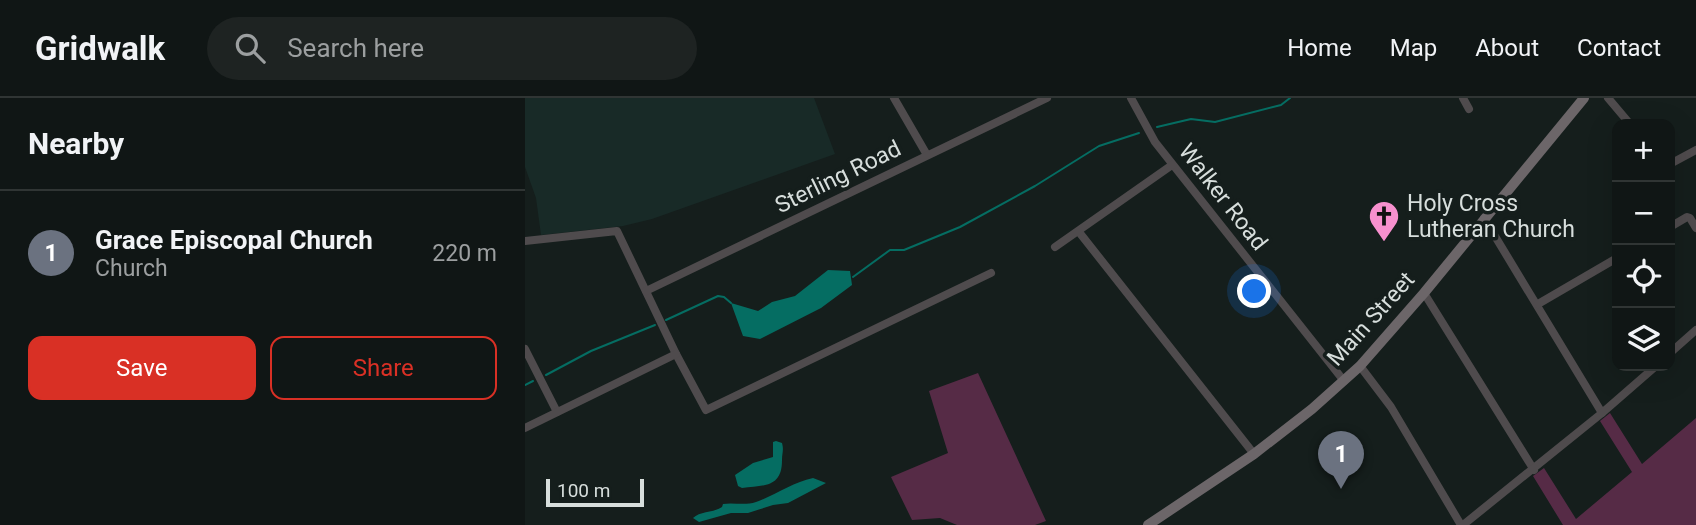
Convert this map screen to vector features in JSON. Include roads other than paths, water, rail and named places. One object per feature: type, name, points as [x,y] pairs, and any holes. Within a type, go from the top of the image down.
[{"type":"main road","name":"Main Street","points":[[1152,524],[1254,454],[1360,366],[1425,293],[1584,98]]},
{"type":"street","points":[[894,98],[927,155]]},
{"type":"street","name":"Sterling Road","points":[[646,291],[1047,98]]},
{"type":"street","name":"Walker Road","points":[[1131,98],[1146,128],[1172,165],[1344,381]]},
{"type":"street","points":[[1463,98],[1469,109]]},
{"type":"street","points":[[1608,98],[1626,119]]},
{"type":"street","points":[[1675,161],[1696,150]]},
{"type":"street","points":[[1055,247],[1172,165]]},
{"type":"street","points":[[1675,224],[1687,217],[1696,228]]},
{"type":"street","points":[[1485,218],[1602,413]]},
{"type":"street","points":[[525,241],[617,231],[706,410],[991,273]]},
{"type":"street","points":[[1079,232],[1254,454]]},
{"type":"street","points":[[1538,304],[1612,261]]},
{"type":"street","points":[[1425,293],[1534,470]]},
{"type":"street","points":[[1675,349],[1696,330]]},
{"type":"street","points":[[525,349],[557,412]]},
{"type":"street","points":[[525,428],[676,354]]},
{"type":"street","points":[[1360,366],[1391,407],[1462,525],[1534,470],[1650,371]]},
{"type":"waterway","points":[[1157,127],[1191,119],[1215,122],[1281,105],[1290,98]]},
{"type":"waterway","points":[[853,277],[890,250],[904,250],[960,227],[1035,186],[1099,146],[1139,133]]},
{"type":"waterway","points":[[666,320],[718,296],[731,303]]},
{"type":"waterway","points":[[546,375],[591,351],[655,325]]},
{"type":"waterway","points":[[525,385],[533,381]]},
{"type":"place","name":"Holy Cross Lutheran Church","points":[[1384,243]]},
{"type":"place","name":"Grace Episcopal Church","points":[[1341,489]]}]
